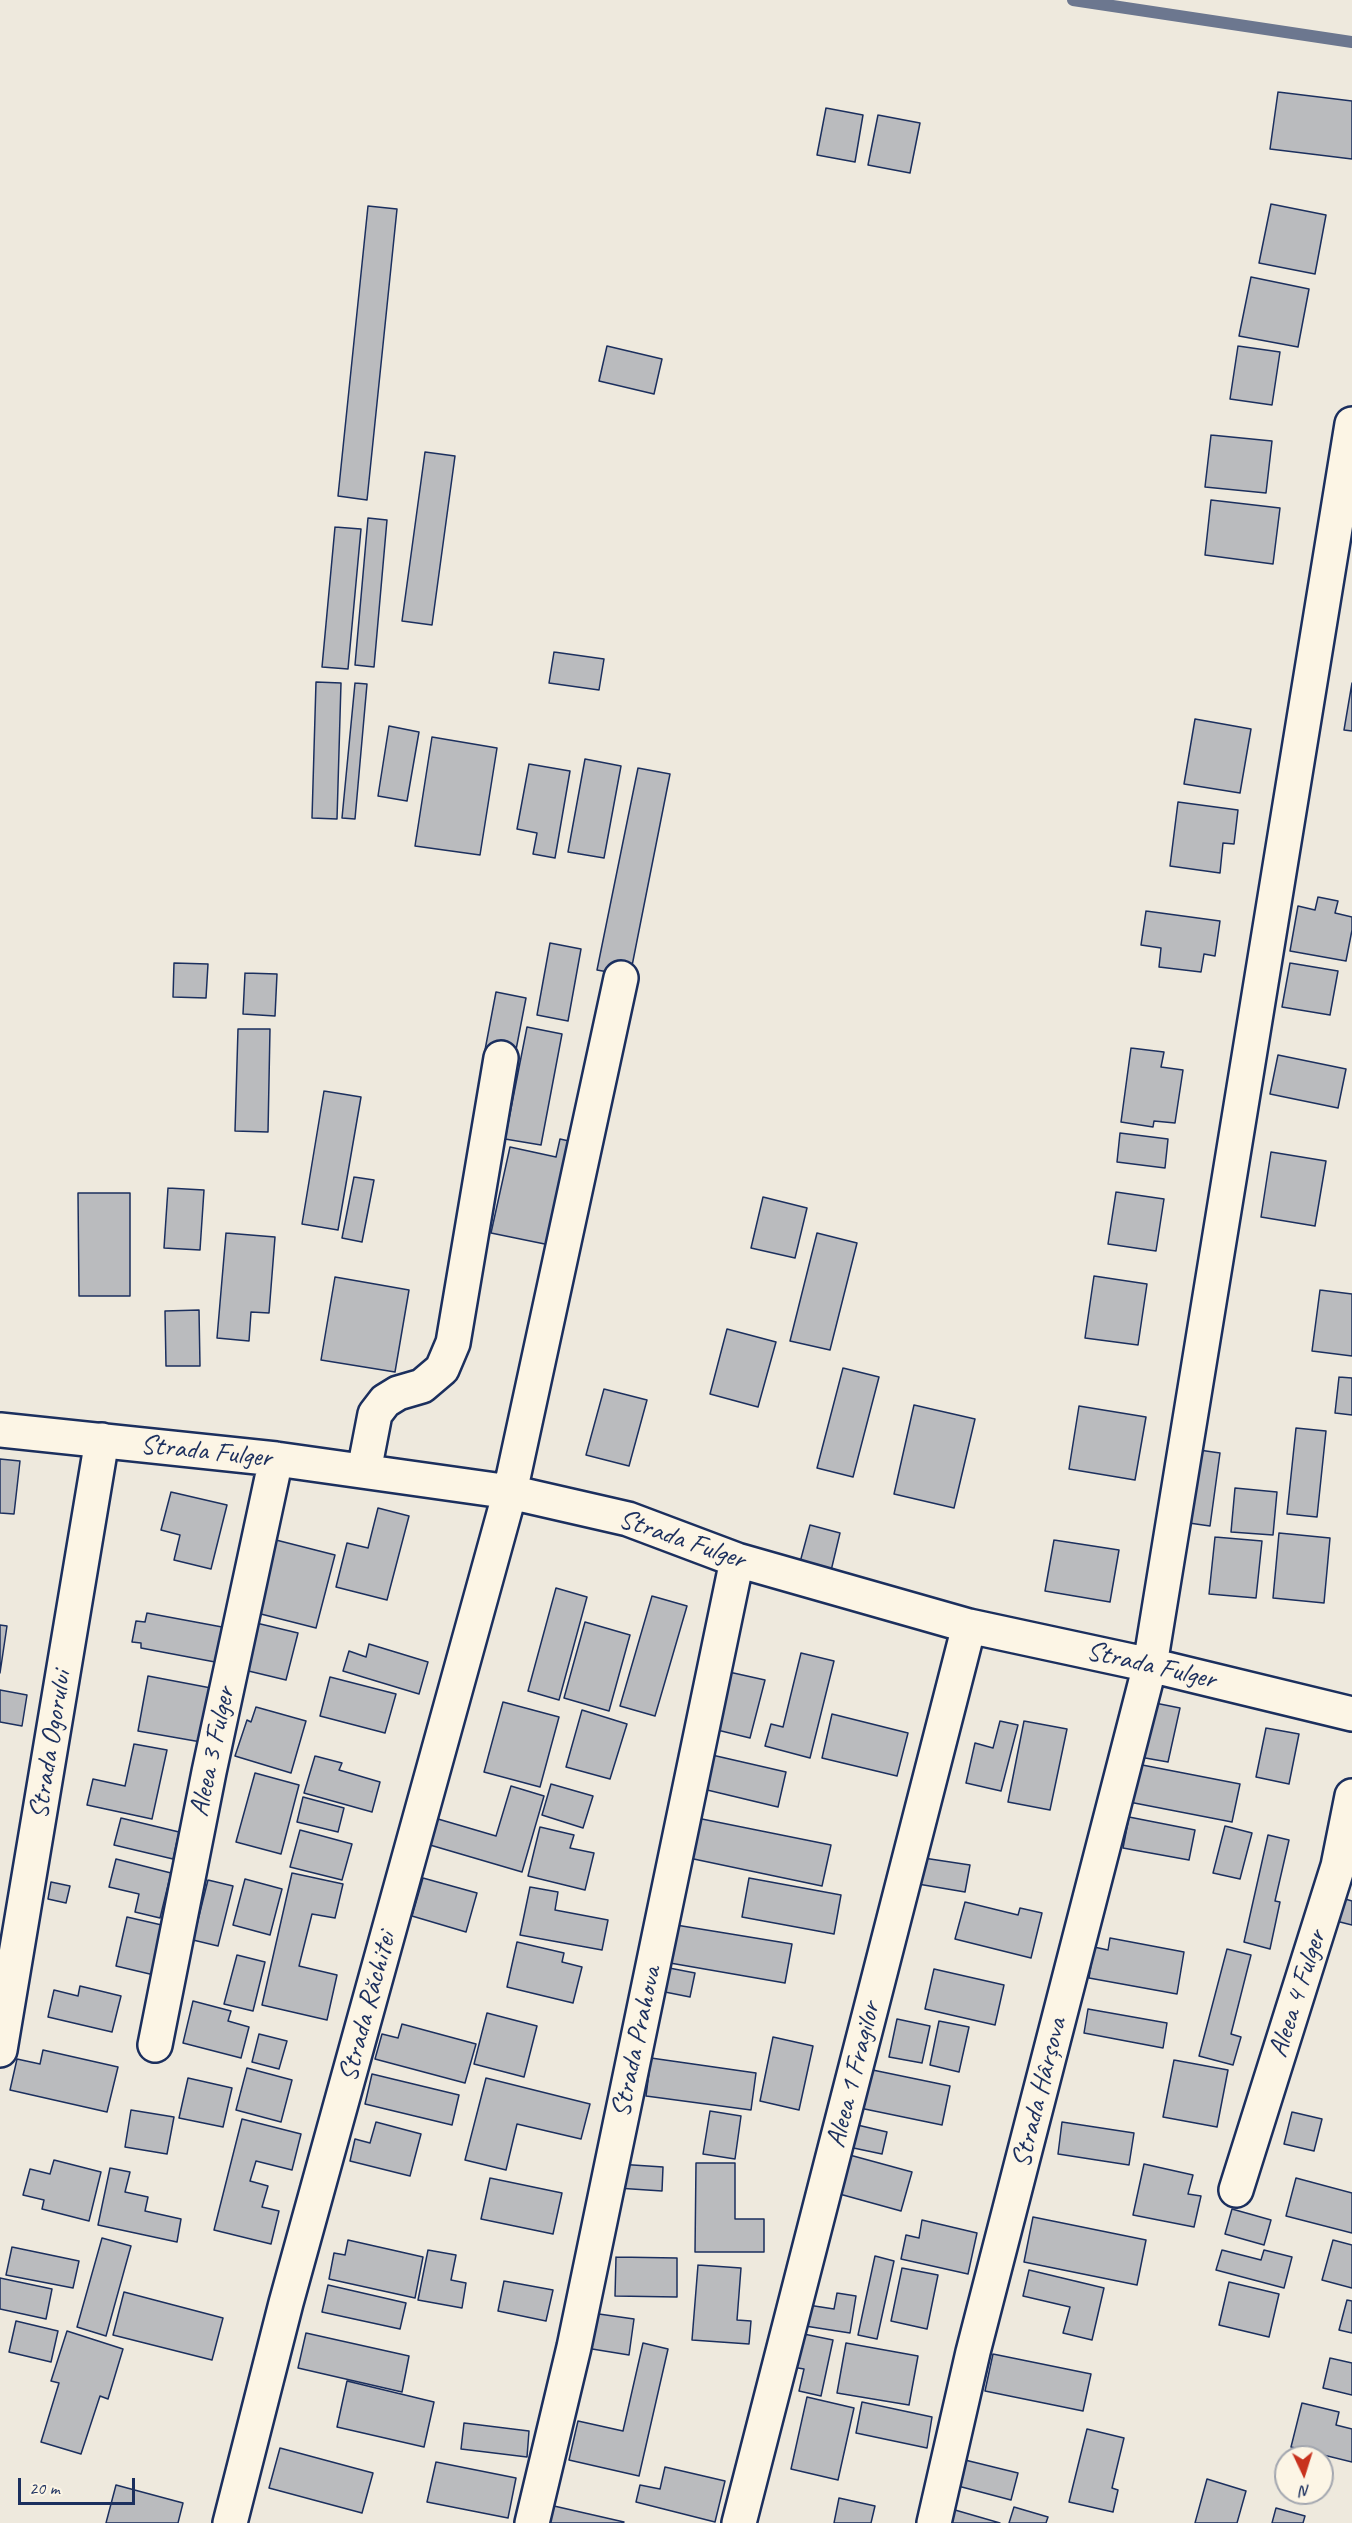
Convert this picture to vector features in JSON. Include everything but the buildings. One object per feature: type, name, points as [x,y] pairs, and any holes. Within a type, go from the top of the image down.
[{"type":"street","name":"Strada Hârșova","points":[[934,2523],[973,2352],[1150,1665],[1352,424]]},
{"type":"street","name":"Strada Răchitei","points":[[230,2523],[286,2303],[510,1492],[621,978]]},
{"type":"street","points":[[364,1471],[375,1414],[385,1401],[398,1393],[422,1386],[442,1369],[453,1343],[501,1058]]},
{"type":"street","name":"Strada Fulger","points":[[0,1430],[276,1459],[510,1492],[628,1519],[737,1560],[969,1626],[1150,1665],[1352,1714]]},
{"type":"street","name":"Strada Ogorului","points":[[0,2050],[102,1440]]},
{"type":"street","name":"Aleea 3 Fulger","points":[[155,2045],[209,1772],[276,1459]]},
{"type":"street","name":"Strada Prahova","points":[[532,2523],[574,2347],[737,1560]]},
{"type":"street","name":"Aleea 1 Fragilor","points":[[739,2523],[969,1626]]},
{"type":"street","name":"Aleea 4 Fulger","points":[[1236,2190],[1338,1866],[1352,1796]]},
{"type":"waterway","points":[[1073,0],[1352,42]]}]
